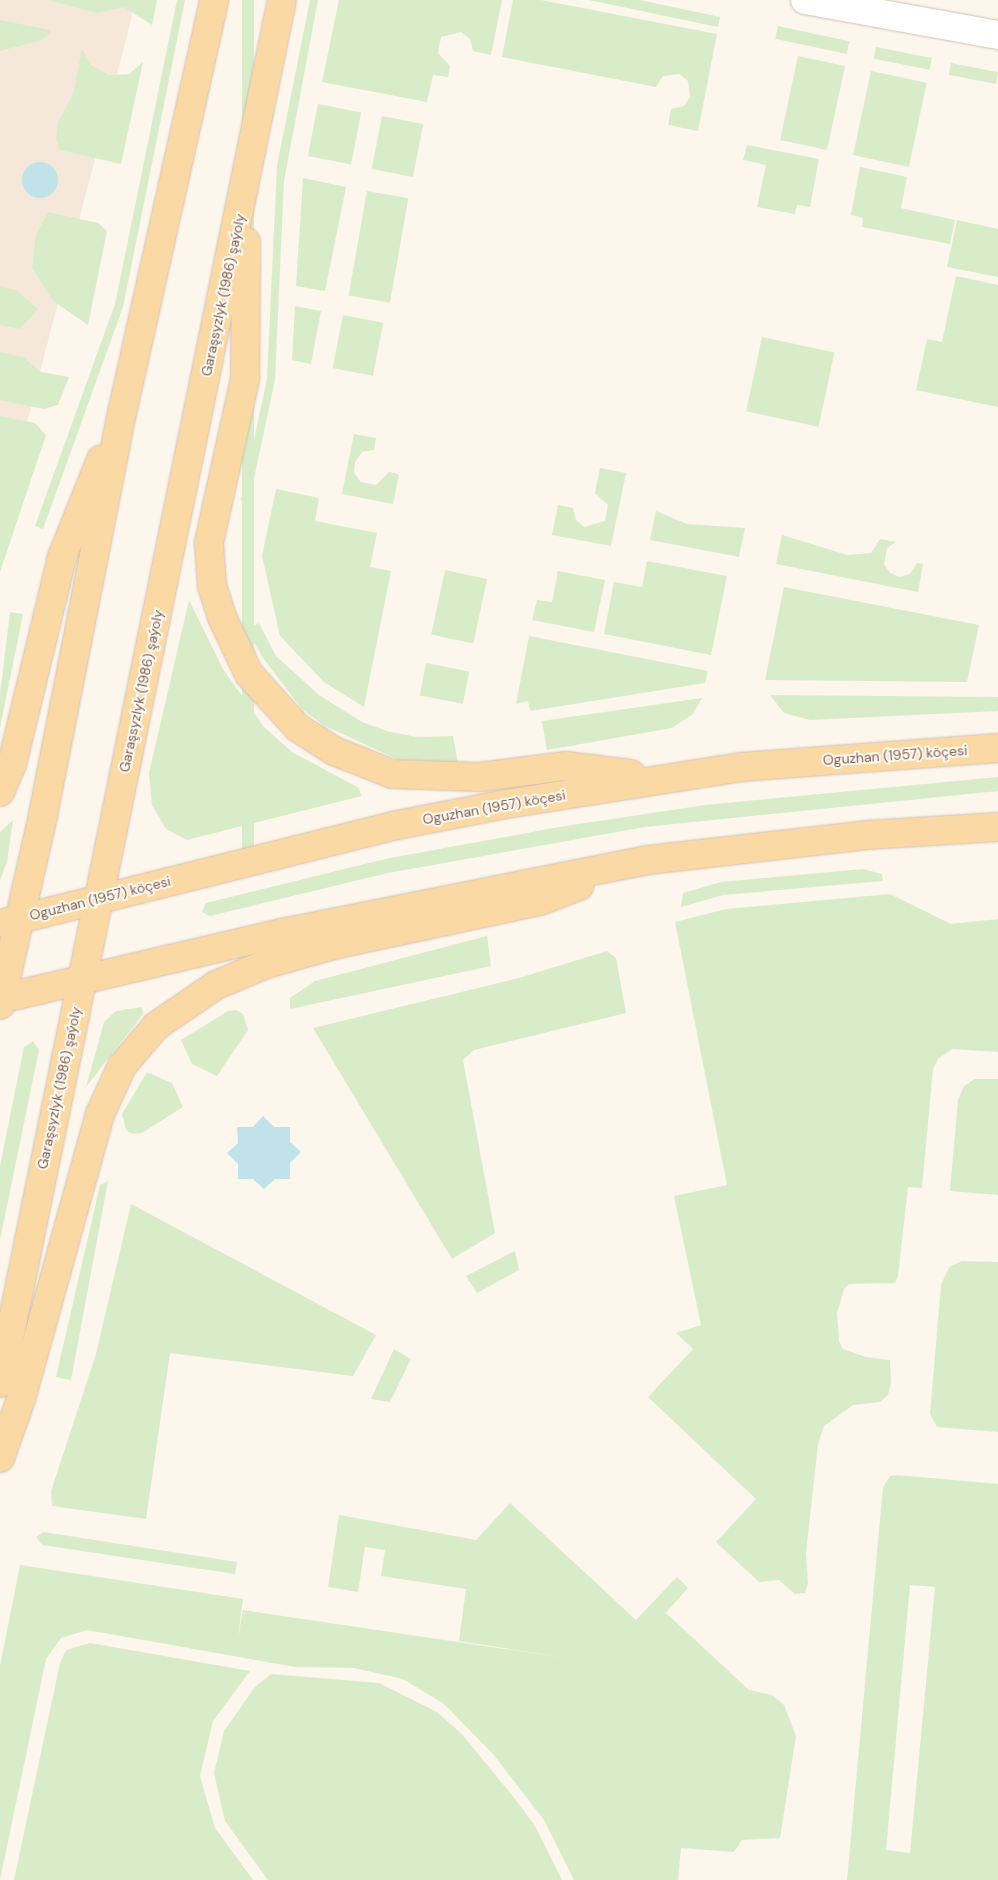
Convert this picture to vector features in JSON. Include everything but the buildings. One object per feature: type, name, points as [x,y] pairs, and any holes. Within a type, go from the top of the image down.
[{"type":"main road","points":[[214,0],[9,921],[0,1001],[82,978],[446,898],[648,860],[867,836],[998,827]]},
{"type":"main road","name":"Garaşsyzlyk (1986) şaýoly","points":[[0,1383],[282,0]]},
{"type":"main road","points":[[246,181],[245,379],[209,543],[212,586],[222,617],[250,674],[298,728],[334,751],[392,774],[480,777],[566,766],[662,778]]},
{"type":"main road","points":[[0,792],[12,764],[62,557],[122,413]]},
{"type":"main road","name":"Oguzhan (1957) köçesi","points":[[9,921],[396,825],[662,778],[998,748]]},
{"type":"main road","points":[[0,1458],[22,1399],[100,1114],[122,1066],[156,1026],[216,985],[266,964],[333,945],[540,901],[648,860]]},
{"type":"street","points":[[805,0],[858,5],[998,35]]},
{"type":"shaded area","points":[[0,0],[136,0],[0,527]]},
{"type":"green space","points":[[48,0],[157,0],[152,25],[124,7],[97,13]]},
{"type":"green space","points":[[177,0],[185,0],[123,307],[43,529],[35,526],[115,304]]},
{"type":"green space","points":[[242,0],[254,0],[254,876],[242,876]]},
{"type":"green space","points":[[310,0],[318,0],[284,181],[275,380],[249,502],[241,500],[267,379],[277,166]]},
{"type":"green space","points":[[339,0],[502,0],[491,55],[473,51],[470,39],[461,32],[441,37],[438,53],[450,66],[448,77],[433,75],[427,102],[322,82]]},
{"type":"green space","points":[[513,0],[541,0],[717,34],[698,131],[668,125],[671,109],[684,106],[690,97],[688,81],[679,74],[663,76],[656,87],[502,57]]},
{"type":"green space","points":[[589,0],[640,0],[720,17],[718,27]]},
{"type":"green space","points":[[0,20],[50,30],[50,33],[42,40],[0,51]]},
{"type":"green space","points":[[778,26],[849,41],[847,54],[775,39]]},
{"type":"green space","points":[[876,47],[932,58],[930,70],[874,59]]},
{"type":"green space","points":[[82,49],[91,65],[109,75],[129,74],[143,62],[121,164],[60,150],[56,140],[58,122],[73,94]]},
{"type":"green space","points":[[798,56],[845,66],[827,150],[780,140]]},
{"type":"green space","points":[[951,63],[998,72],[996,84],[949,75]]},
{"type":"green space","points":[[871,71],[927,83],[909,167],[853,155]]},
{"type":"green space","points":[[318,104],[361,112],[351,164],[308,156]]},
{"type":"green space","points":[[382,116],[423,124],[413,177],[372,169]]},
{"type":"green space","points":[[747,145],[819,159],[810,207],[797,205],[795,214],[757,207],[766,165],[743,160]]},
{"type":"green space","points":[[860,167],[907,177],[901,208],[955,220],[950,244],[862,227],[863,218],[851,215]]},
{"type":"green space","points":[[303,178],[346,187],[325,291],[296,286]]},
{"type":"green space","points":[[367,191],[408,198],[390,303],[349,295]]},
{"type":"green space","points":[[48,212],[98,223],[107,231],[88,325],[53,301],[32,268],[36,235]]},
{"type":"green space","points":[[957,220],[998,229],[998,277],[947,267]]},
{"type":"green space","points":[[956,276],[998,285],[998,407],[916,390],[927,339],[942,342]]},
{"type":"green space","points":[[0,287],[16,290],[38,309],[20,329],[0,325]]},
{"type":"green space","points":[[295,306],[321,311],[311,364],[292,360]]},
{"type":"green space","points":[[343,315],[383,323],[373,376],[333,368]]},
{"type":"green space","points":[[762,337],[834,352],[819,427],[746,411]]},
{"type":"green space","points":[[0,352],[23,357],[41,372],[69,377],[58,405],[44,409],[0,400]]},
{"type":"green space","points":[[0,416],[35,423],[46,435],[0,572]]},
{"type":"green space","points":[[354,434],[376,438],[374,450],[362,452],[355,462],[354,473],[361,482],[376,485],[389,472],[399,474],[393,504],[342,494]]},
{"type":"green space","points":[[600,468],[626,473],[611,546],[552,535],[558,505],[573,508],[576,520],[584,527],[605,521],[608,505],[595,493]]},
{"type":"green space","points":[[276,489],[319,498],[315,521],[377,533],[370,567],[391,571],[364,707],[324,682],[280,636],[262,556]]},
{"type":"green space","points":[[656,511],[687,524],[745,528],[739,557],[650,540]]},
{"type":"green space","points":[[782,535],[847,555],[871,553],[880,539],[896,542],[887,548],[884,564],[890,573],[900,577],[910,574],[917,563],[923,564],[918,592],[776,564]]},
{"type":"green space","points":[[647,561],[727,576],[711,655],[604,634],[614,582],[642,587]]},
{"type":"green space","points":[[445,570],[487,579],[473,643],[431,635]]},
{"type":"green space","points":[[558,571],[605,580],[594,632],[532,620],[537,600],[552,602]]},
{"type":"green space","points":[[784,587],[979,625],[967,682],[765,680]]},
{"type":"green space","points":[[189,600],[223,669],[264,727],[292,752],[359,788],[361,796],[187,840],[166,829],[152,805],[149,773]]},
{"type":"green space","points":[[10,612],[23,614],[0,728],[0,695]]},
{"type":"green space","points":[[259,623],[276,656],[319,695],[362,722],[390,732],[417,737],[453,736],[458,763],[399,760],[323,725],[301,708],[263,658],[246,629]]},
{"type":"green space","points":[[529,636],[708,671],[705,683],[530,711],[528,701],[516,704]]},
{"type":"green space","points":[[426,663],[469,671],[463,704],[420,695]]},
{"type":"green space","points":[[770,695],[998,697],[998,711],[810,720],[784,713]]},
{"type":"green space","points":[[702,698],[693,714],[672,728],[547,750],[542,721]]},
{"type":"green space","points":[[998,777],[998,791],[645,827],[388,873],[210,916],[202,912],[206,903],[385,859],[559,827],[705,805]]},
{"type":"green space","points":[[13,820],[7,862],[0,880],[0,832]]},
{"type":"green space","points":[[863,869],[882,874],[883,881],[723,895],[681,907],[683,893],[721,882]]},
{"type":"green space","points":[[890,894],[951,924],[998,919],[998,1052],[952,1049],[938,1059],[933,1069],[922,1188],[908,1187],[898,1276],[895,1283],[849,1284],[844,1289],[837,1313],[839,1341],[843,1349],[866,1357],[890,1360],[891,1382],[888,1395],[880,1402],[853,1405],[824,1426],[818,1444],[806,1553],[808,1584],[805,1593],[795,1594],[779,1580],[759,1582],[716,1542],[756,1499],[648,1397],[693,1349],[676,1333],[701,1325],[674,1196],[727,1185],[675,922],[726,909]]},
{"type":"green space","points":[[487,936],[491,966],[290,1009],[290,998],[315,981]]},
{"type":"green space","points":[[607,951],[616,958],[626,1013],[474,1050],[463,1060],[495,1233],[452,1259],[313,1028],[519,978]]},
{"type":"green space","points":[[142,1007],[143,1014],[86,1087],[104,1022],[116,1011]]},
{"type":"green space","points":[[236,1010],[243,1014],[248,1030],[217,1076],[192,1064],[181,1040],[228,1011]]},
{"type":"green space","points":[[33,1041],[39,1050],[0,1240],[0,1166],[24,1047]]},
{"type":"green space","points":[[147,1072],[172,1083],[183,1107],[142,1133],[133,1134],[126,1130],[122,1114]]},
{"type":"green space","points":[[975,1079],[998,1079],[998,1195],[950,1191],[958,1100],[964,1086]]},
{"type":"green space","points":[[108,1181],[71,1380],[56,1377],[100,1185]]},
{"type":"green space","points":[[131,1204],[376,1335],[353,1376],[170,1353],[146,1519],[52,1506],[51,1491],[96,1354]]},
{"type":"green space","points":[[515,1251],[519,1270],[477,1293],[466,1276]]},
{"type":"green space","points":[[962,1261],[998,1262],[998,1432],[937,1427],[930,1414],[941,1285],[949,1267]]},
{"type":"green space","points":[[394,1349],[411,1359],[390,1402],[371,1399]]},
{"type":"green space","points":[[897,1475],[998,1484],[998,1880],[847,1880],[883,1487],[890,1476]],"holes":[[[910,1585],[935,1587],[910,1853],[886,1850]]]},
{"type":"green space","points":[[510,1503],[636,1620],[677,1577],[688,1588],[662,1617],[666,1613],[749,1690],[772,1695],[784,1705],[796,1736],[780,1838],[742,1840],[734,1852],[681,1848],[678,1880],[574,1880],[544,1820],[493,1754],[444,1704],[403,1679],[354,1668],[295,1667],[87,1630],[61,1638],[46,1659],[0,1880],[0,1666],[20,1565],[243,1599],[238,1638],[243,1610],[573,1659],[459,1641],[466,1589],[381,1576],[385,1550],[365,1547],[358,1592],[328,1587],[339,1515],[476,1540]]},
{"type":"green space","points":[[43,1532],[237,1562],[235,1574],[42,1545],[36,1537]]},
{"type":"green space","points":[[90,1643],[250,1671],[213,1721],[200,1776],[215,1828],[253,1880],[14,1880],[60,1663],[66,1650]]},
{"type":"green space","points":[[271,1674],[379,1683],[437,1712],[462,1734],[515,1799],[535,1826],[562,1880],[268,1880],[225,1821],[214,1773],[224,1731],[255,1687]]},
{"type":"water","points":[[40,162],[52,168],[58,180],[52,192],[40,198],[28,192],[22,180],[28,168]]},
{"type":"water","points":[[263,1116],[274,1127],[290,1127],[290,1142],[301,1152],[290,1163],[290,1179],[275,1179],[264,1189],[253,1179],[238,1179],[238,1164],[227,1153],[238,1143],[237,1127],[253,1127]]}]
